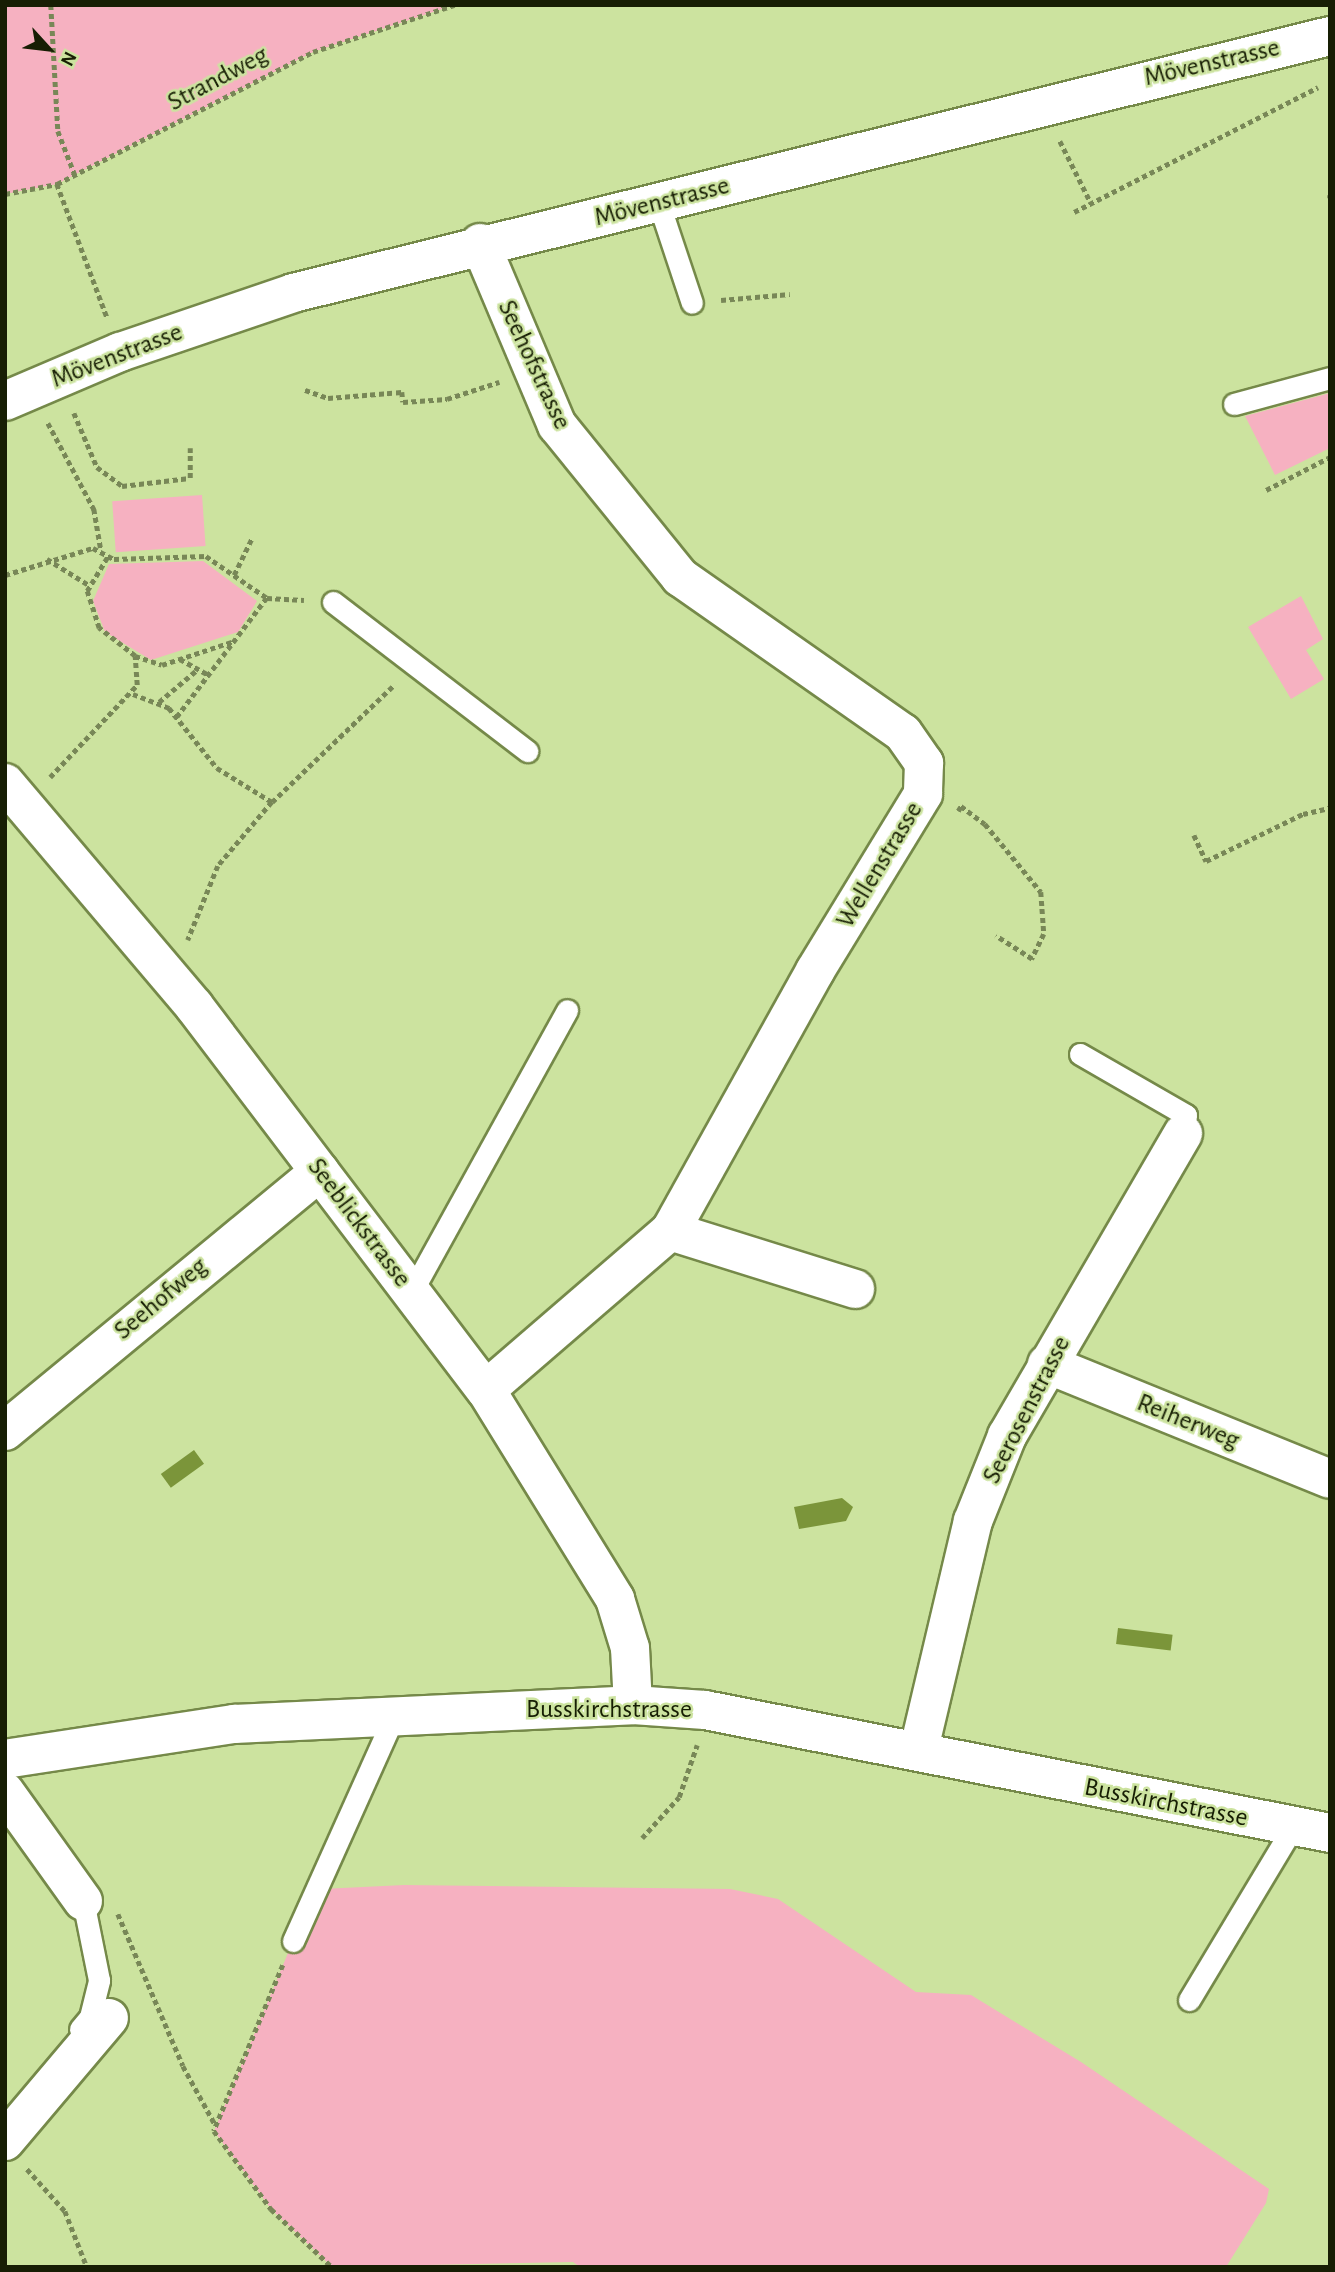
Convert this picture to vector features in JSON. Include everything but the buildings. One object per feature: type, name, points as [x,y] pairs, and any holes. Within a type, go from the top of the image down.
[{"type":"street","name":"Mövenstrasse","points":[[5,401],[120,352],[293,293],[480,243],[659,204],[1041,103],[1330,36]]},
{"type":"street","name":"Seehofstrasse","points":[[480,243],[557,425],[680,577]]},
{"type":"street","name":"Wellenstrasse","points":[[486,1390],[670,1231],[815,971],[923,794],[924,763],[903,733],[680,577]]},
{"type":"street","name":"Seeblickstrasse","points":[[22,785],[486,1390],[615,1599],[630,1648],[633,1705]]},
{"type":"street","name":"Seerosenstrasse","points":[[919,1749],[973,1521],[1007,1436],[1183,1134]]},
{"type":"street","name":"Seehofweg","points":[[5,1431],[320,1171]]},
{"type":"street","points":[[670,1231],[855,1289]]},
{"type":"street","name":"Reiherweg","points":[[1047,1364],[1330,1479]]},
{"type":"street","name":"Busskirchstrasse","points":[[5,1759],[234,1724],[395,1714],[633,1705],[705,1710],[919,1749],[1330,1833]]},
{"type":"street","points":[[5,1792],[83,1901]]},
{"type":"street","points":[[13,2152],[93,2025]]},
{"type":"lane","points":[[659,204],[692,303]]},
{"type":"lane","points":[[1234,404],[1330,378]]},
{"type":"lane","points":[[333,602],[527,751]]},
{"type":"lane","points":[[411,1293],[567,1010]]},
{"type":"lane","points":[[1080,1054],[1185,1115],[1183,1134]]},
{"type":"lane","points":[[293,1941],[395,1714]]},
{"type":"lane","points":[[1189,2000],[1293,1827]]},
{"type":"lane","points":[[83,1901],[99,1980],[90,2017],[93,2025]]},
{"type":"path","points":[[51,5],[58,131],[75,175]]},
{"type":"path","name":"Strandweg","points":[[5,194],[57,184],[313,52],[454,5]]},
{"type":"path","points":[[1074,212],[1318,87]]},
{"type":"path","points":[[1041,103],[1091,203]]},
{"type":"path","points":[[57,184],[120,352]]},
{"type":"path","points":[[692,303],[790,294]]},
{"type":"path","points":[[305,390],[328,398],[402,392],[403,402],[447,399],[533,370]]},
{"type":"path","points":[[60,378],[97,467],[122,486],[190,478],[190,448]]},
{"type":"path","points":[[43,414],[94,509],[101,550],[108,556],[206,556],[267,598],[333,602]]},
{"type":"path","points":[[1266,490],[1330,457]]},
{"type":"path","points":[[234,575],[252,538]]},
{"type":"path","points":[[5,575],[47,559],[101,550]]},
{"type":"path","points":[[89,585],[108,556]]},
{"type":"path","points":[[47,559],[89,585],[99,628],[135,656],[154,666],[235,641]]},
{"type":"path","points":[[177,717],[267,598]]},
{"type":"path","points":[[22,785],[133,694],[135,656]]},
{"type":"path","points":[[180,659],[208,675]]},
{"type":"path","points":[[186,946],[218,866],[272,802],[415,666]]},
{"type":"path","points":[[159,702],[198,669]]},
{"type":"path","points":[[133,694],[159,702],[177,717],[218,768],[272,802]]},
{"type":"path","points":[[955,816],[961,806],[985,824],[1041,892],[1044,934],[1032,959],[996,936]]},
{"type":"path","points":[[1194,835],[1206,861],[1303,814],[1330,808]]},
{"type":"path","points":[[642,1838],[679,1797],[705,1710]]},
{"type":"path","points":[[293,1941],[214,2131],[271,2209],[332,2267]]},
{"type":"path","points":[[13,2152],[65,2211],[87,2267]]},
{"type":"shaded area","points":[[5,5],[454,5],[313,52],[57,184],[5,194]]},
{"type":"shaded area","points":[[1330,393],[1330,448],[1275,475],[1245,416]]},
{"type":"shaded area","points":[[202,495],[206,546],[116,552],[112,501]]},
{"type":"shaded area","points":[[203,561],[257,601],[238,632],[151,660],[105,632],[93,601],[109,564]]},
{"type":"shaded area","points":[[1301,596],[1323,639],[1306,650],[1324,679],[1291,699],[1248,627]]},
{"type":"shaded area","points":[[194,1450],[204,1464],[171,1488],[161,1474]]},
{"type":"shaded area","points":[[842,1498],[853,1507],[846,1521],[799,1529],[794,1507]]},
{"type":"shaded area","points":[[1118,1628],[1173,1635],[1171,1651],[1116,1644]]},
{"type":"shaded area","points":[[404,1885],[730,1889],[778,1899],[916,1992],[971,1995],[1081,2062],[1269,2189],[1266,2203],[1226,2267],[580,2267],[573,2262],[332,2267],[271,2209],[214,2131],[293,1941],[322,1889]]}]
